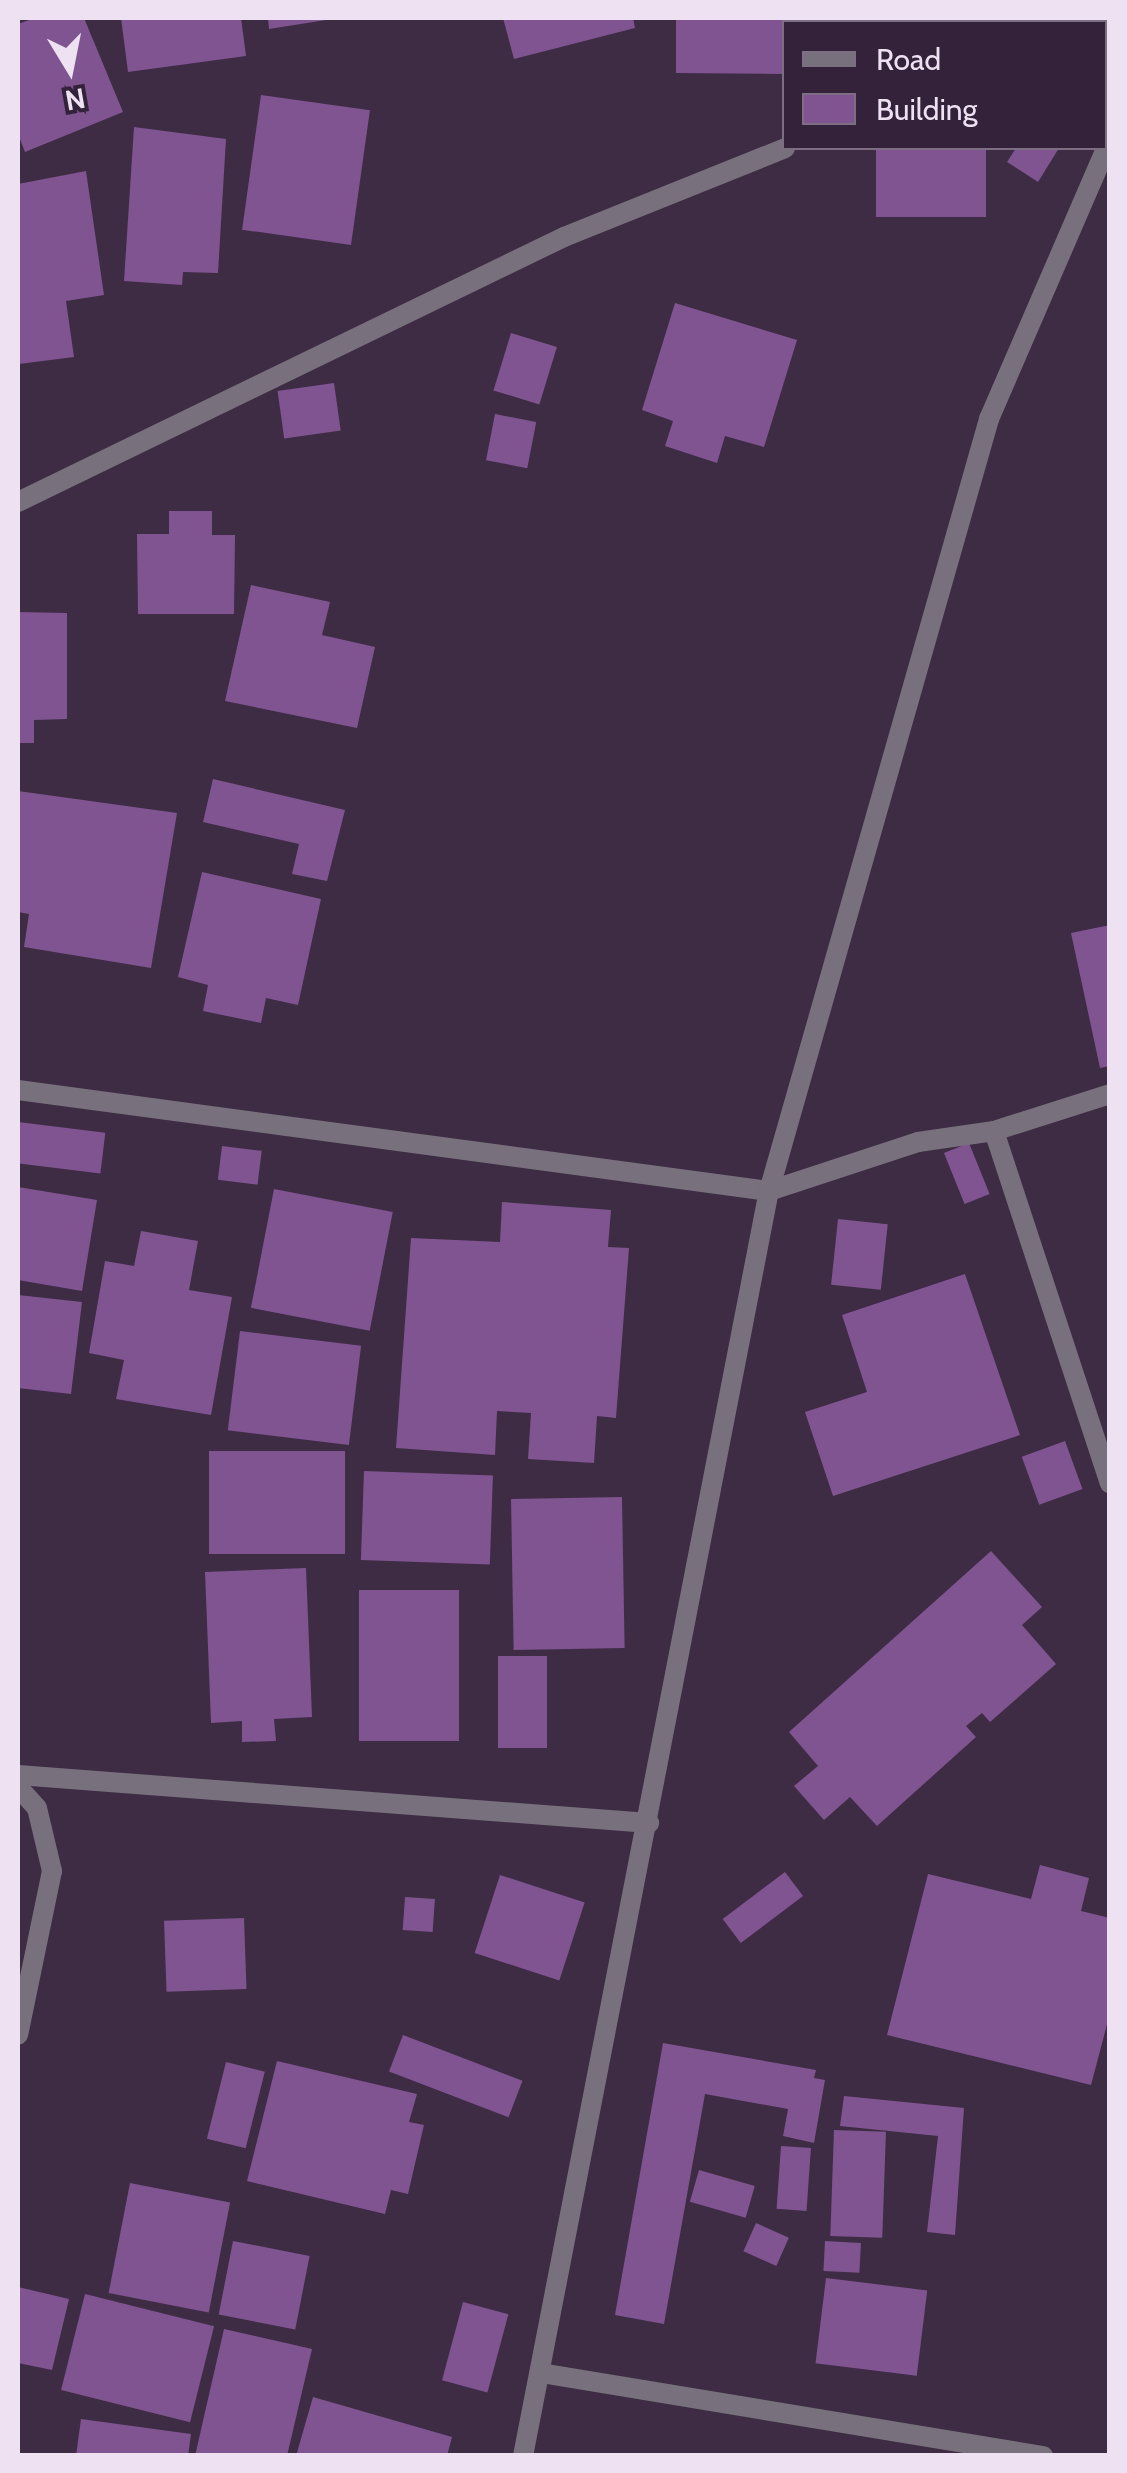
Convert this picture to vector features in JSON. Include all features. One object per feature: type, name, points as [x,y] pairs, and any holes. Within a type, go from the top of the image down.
[{"type":"street","points":[[18,502],[564,236],[782,149]]},
{"type":"street","points":[[523,2456],[769,1191],[989,419],[1106,150]]},
{"type":"street","points":[[18,1090],[769,1191],[918,1142],[994,1131],[1110,1094]]},
{"type":"street","points":[[994,1131],[1110,1484]]},
{"type":"street","points":[[18,1776],[649,1823]]},
{"type":"street","points":[[18,1787],[37,1808],[52,1871],[18,2035]]},
{"type":"street","points":[[541,2373],[1044,2456]]},
{"type":"building","points":[[35,18],[84,18],[123,112],[25,152],[18,134],[18,24]]},
{"type":"building","points":[[121,18],[241,18],[246,56],[128,72]]},
{"type":"building","points":[[268,18],[325,18],[326,20],[269,29]]},
{"type":"building","points":[[503,18],[633,18],[635,28],[514,59]]},
{"type":"building","points":[[676,18],[792,18],[782,20],[782,74],[676,73]]},
{"type":"building","points":[[261,95],[370,110],[351,245],[242,230]]},
{"type":"building","points":[[134,127],[226,139],[218,273],[183,272],[182,285],[124,281]]},
{"type":"building","points":[[876,150],[986,150],[986,217],[876,217]]},
{"type":"building","points":[[1015,150],[1058,150],[1038,182],[1007,162]]},
{"type":"building","points":[[86,171],[104,295],[66,301],[74,357],[19,364],[18,184]]},
{"type":"building","points":[[675,303],[797,340],[764,447],[725,436],[717,463],[665,446],[673,421],[642,410]]},
{"type":"building","points":[[511,333],[557,347],[539,404],[493,390]]},
{"type":"building","points":[[334,383],[341,431],[284,438],[278,391]]},
{"type":"building","points":[[495,414],[536,422],[527,468],[486,460]]},
{"type":"building","points":[[169,511],[212,511],[212,535],[235,535],[234,614],[138,614],[137,534],[169,534]]},
{"type":"building","points":[[251,585],[330,602],[322,635],[375,647],[357,728],[225,701]]},
{"type":"building","points":[[18,612],[67,613],[67,719],[34,720],[34,743],[18,743]]},
{"type":"building","points":[[213,779],[345,810],[327,881],[292,874],[299,844],[203,822]]},
{"type":"building","points":[[18,791],[177,813],[151,968],[24,947],[29,914],[18,912]]},
{"type":"building","points":[[202,872],[321,899],[298,1005],[266,998],[261,1023],[203,1011],[208,985],[178,977]]},
{"type":"building","points":[[1110,925],[1110,1066],[1100,1068],[1071,933]]},
{"type":"building","points":[[18,1122],[105,1133],[100,1173],[18,1163]]},
{"type":"building","points":[[969,1143],[990,1194],[965,1204],[944,1153]]},
{"type":"building","points":[[222,1146],[262,1151],[258,1185],[218,1180]]},
{"type":"building","points":[[18,1187],[97,1200],[82,1291],[18,1280]]},
{"type":"building","points":[[274,1189],[393,1212],[370,1331],[251,1308]]},
{"type":"building","points":[[502,1202],[611,1210],[608,1247],[629,1248],[616,1418],[597,1416],[594,1463],[528,1459],[531,1413],[497,1411],[495,1455],[396,1448],[411,1238],[500,1242]]},
{"type":"building","points":[[838,1219],[888,1224],[881,1290],[831,1285]]},
{"type":"building","points":[[141,1231],[198,1241],[189,1290],[232,1297],[211,1415],[116,1399],[124,1360],[89,1353],[105,1261],[134,1266]]},
{"type":"building","points":[[965,1274],[1020,1435],[833,1496],[805,1412],[867,1392],[842,1315]]},
{"type":"building","points":[[18,1295],[82,1302],[71,1394],[18,1388]]},
{"type":"building","points":[[240,1331],[361,1346],[349,1445],[228,1430]]},
{"type":"building","points":[[1065,1441],[1082,1489],[1039,1505],[1022,1457]]},
{"type":"building","points":[[209,1451],[345,1451],[345,1554],[209,1554]]},
{"type":"building","points":[[364,1471],[493,1476],[490,1564],[361,1560]]},
{"type":"building","points":[[622,1497],[625,1648],[514,1650],[511,1499]]},
{"type":"building","points":[[991,1551],[1042,1607],[1022,1625],[1056,1664],[990,1722],[982,1713],[966,1726],[976,1737],[877,1826],[850,1797],[824,1820],[794,1786],[818,1766],[789,1732]]},
{"type":"building","points":[[306,1568],[312,1717],[274,1719],[276,1741],[242,1742],[242,1721],[211,1723],[205,1572]]},
{"type":"building","points":[[359,1590],[459,1590],[459,1741],[359,1741]]},
{"type":"building","points":[[498,1656],[547,1656],[547,1748],[498,1748]]},
{"type":"building","points":[[1040,1865],[1089,1878],[1081,1911],[1110,1918],[1110,2013],[1091,2085],[887,2035],[928,1874],[1031,1899]]},
{"type":"building","points":[[785,1872],[803,1896],[741,1943],[723,1919]]},
{"type":"building","points":[[500,1875],[585,1903],[559,1980],[475,1953]]},
{"type":"building","points":[[405,1897],[435,1899],[433,1932],[403,1930]]},
{"type":"building","points":[[244,1918],[246,1989],[167,1992],[164,1921]]},
{"type":"building","points":[[403,2035],[522,2081],[509,2117],[389,2071]]},
{"type":"building","points":[[663,2043],[816,2070],[814,2078],[825,2080],[814,2143],[783,2136],[788,2109],[705,2094],[664,2324],[615,2315]]},
{"type":"building","points":[[277,2061],[417,2094],[409,2122],[424,2125],[408,2194],[391,2190],[385,2214],[247,2181]]},
{"type":"building","points":[[226,2062],[265,2072],[246,2148],[207,2139]]},
{"type":"building","points":[[844,2096],[964,2108],[955,2235],[927,2232],[938,2136],[840,2126]]},
{"type":"building","points":[[834,2130],[886,2132],[882,2238],[830,2236]]},
{"type":"building","points":[[781,2146],[811,2148],[807,2211],[777,2209]]},
{"type":"building","points":[[699,2170],[755,2186],[746,2218],[690,2202]]},
{"type":"building","points":[[130,2183],[230,2202],[209,2312],[109,2293]]},
{"type":"building","points":[[756,2223],[789,2238],[776,2266],[743,2251]]},
{"type":"building","points":[[233,2241],[310,2256],[295,2330],[219,2315]]},
{"type":"building","points":[[825,2241],[861,2243],[859,2273],[823,2271]]},
{"type":"building","points":[[826,2278],[927,2290],[917,2376],[816,2363]]},
{"type":"building","points":[[18,2287],[69,2299],[52,2370],[18,2363]]},
{"type":"building","points":[[85,2294],[214,2326],[190,2422],[61,2390]]},
{"type":"building","points":[[463,2302],[508,2314],[487,2392],[442,2380]]},
{"type":"building","points":[[224,2329],[312,2349],[287,2456],[195,2456]]},
{"type":"building","points":[[313,2397],[452,2437],[447,2456],[296,2456]]},
{"type":"building","points":[[81,2419],[191,2434],[188,2456],[76,2456]]}]
